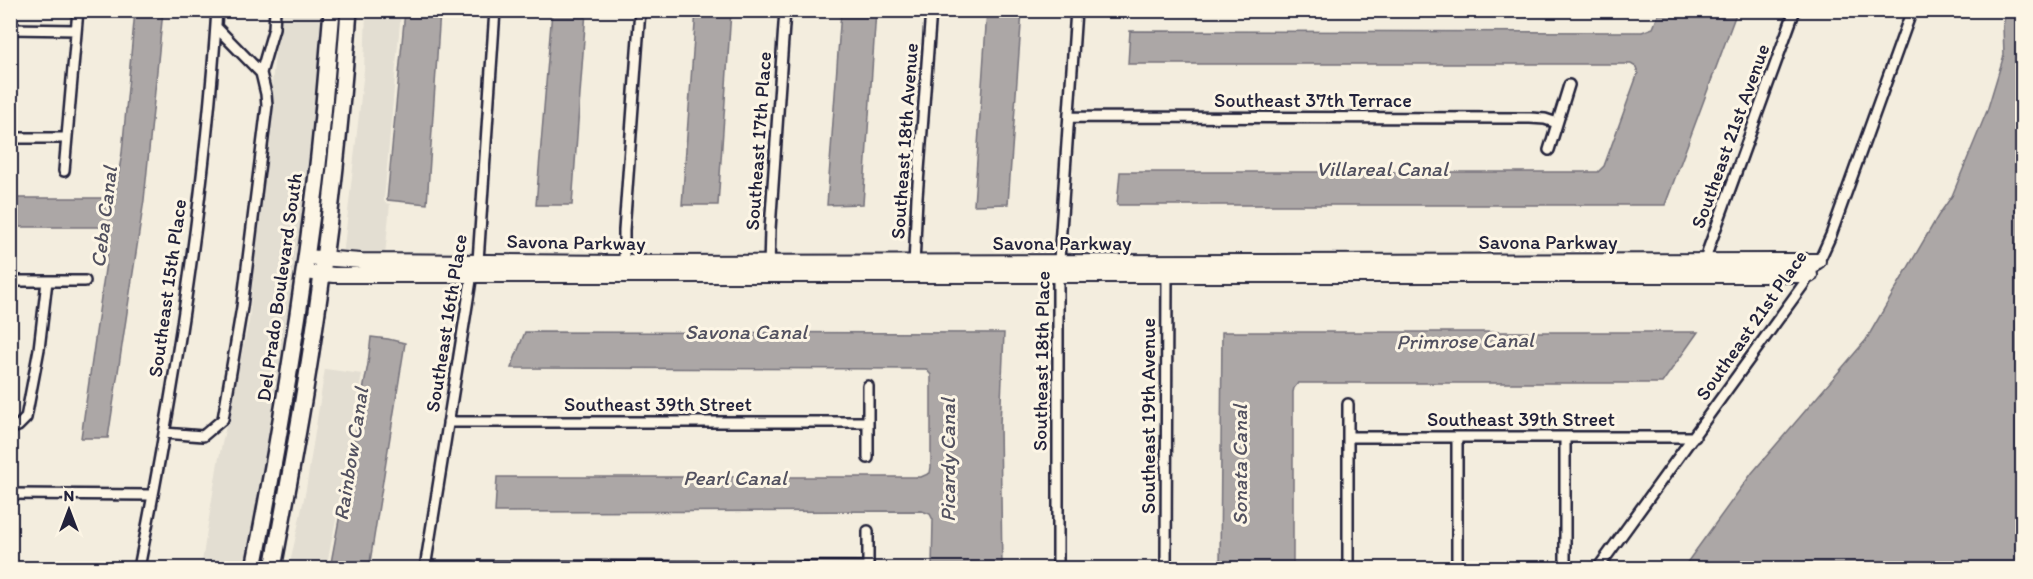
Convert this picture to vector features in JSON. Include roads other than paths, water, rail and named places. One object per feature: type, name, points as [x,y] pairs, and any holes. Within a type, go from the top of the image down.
[{"type":"main road","name":"Del Prado Boulevard South","points":[[254,568],[279,434],[305,265],[316,180],[332,10]]},
{"type":"main road","name":"Del Prado Boulevard South","points":[[273,568],[298,433],[323,267],[349,10]]},
{"type":"street","points":[[64,171],[78,10]]},
{"type":"street","name":"Southeast 15th Place","points":[[139,568],[164,433],[196,220],[217,10]]},
{"type":"street","points":[[164,433],[203,436],[223,419],[242,307],[267,106],[261,73],[274,28],[276,10]]},
{"type":"street","name":"Southeast 16th Place","points":[[425,568],[472,274],[478,261],[495,10]]},
{"type":"street","points":[[624,268],[624,230],[640,10]]},
{"type":"street","name":"Southeast 17th Place","points":[[769,268],[785,10]]},
{"type":"street","name":"Southeast 18th Avenue","points":[[914,268],[930,10]]},
{"type":"street","name":"Southeast 18th Place","points":[[1058,568],[1059,268],[1076,10]]},
{"type":"street","name":"Southeast 21st Avenue","points":[[1705,268],[1795,10]]},
{"type":"street","name":"Southeast 21st Place","points":[[1598,568],[1695,437],[1818,261],[1830,235],[1912,10]]},
{"type":"street","points":[[216,27],[261,73]]},
{"type":"street","points":[[10,30],[76,30]]},
{"type":"street","points":[[1549,150],[1569,85]]},
{"type":"street","name":"Southeast 37th Terrace","points":[[1069,117],[1530,118],[1557,123]]},
{"type":"street","points":[[10,138],[66,138]]},
{"type":"street","name":"Savona Parkway","points":[[323,267],[361,261],[478,261],[624,268]]},
{"type":"street","name":"Savona Parkway","points":[[305,265],[472,274],[624,268],[1705,268],[1818,261]]},
{"type":"street","name":"Savona Parkway","points":[[1705,268],[1810,275]]},
{"type":"street","name":"Southeast 19th Avenue","points":[[1166,568],[1167,269]]},
{"type":"street","points":[[10,281],[84,281]]},
{"type":"street","points":[[14,427],[26,418],[39,349],[47,281]]},
{"type":"street","points":[[868,386],[868,458]]},
{"type":"street","points":[[1348,404],[1348,568]]},
{"type":"street","name":"Southeast 39th Street","points":[[448,422],[868,422]]},
{"type":"street","name":"Southeast 39th Street","points":[[1348,437],[1695,437]]},
{"type":"street","points":[[1456,568],[1457,437]]},
{"type":"street","points":[[1565,437],[1565,568]]},
{"type":"street","points":[[10,494],[152,495]]},
{"type":"street","points":[[425,568],[868,568],[868,531]]},
{"type":"water","points":[[696,10],[731,11],[718,205],[682,205]]},
{"type":"water","name":"Ceba Canal","points":[[135,11],[163,11],[144,200],[108,438],[81,438],[110,234],[103,227],[11,227],[11,198],[106,198],[115,194],[122,153]]},
{"type":"water","points":[[405,11],[440,11],[427,204],[387,200]]},
{"type":"water","points":[[552,11],[586,11],[572,205],[536,205]]},
{"type":"water","points":[[841,11],[876,11],[863,204],[827,205]]},
{"type":"water","points":[[987,11],[1022,11],[1008,204],[974,205]]},
{"type":"water","points":[[1660,11],[1737,11],[1665,205],[1117,205],[1120,172],[1598,172],[1604,166],[1638,73],[1636,67],[1631,64],[1128,64],[1130,31],[1642,32],[1653,28]]},
{"type":"water","points":[[2006,11],[2022,11],[2022,568],[1683,568],[1752,473],[1866,340],[1952,196],[1987,111],[2004,55],[2003,26]]},
{"type":"water","points":[[525,332],[1004,333],[1000,425],[1002,568],[932,568],[933,520],[930,514],[922,511],[495,512],[497,477],[921,477],[930,473],[931,467],[931,375],[926,369],[511,368]]},
{"type":"water","points":[[1222,332],[1698,332],[1662,383],[1298,383],[1293,392],[1293,568],[1220,568]]},
{"type":"water","points":[[371,337],[405,343],[369,568],[330,568],[368,364]]},
{"type":"water label","name":"Villareal Canal","points":[[1382,169]]},
{"type":"water label","name":"Savona Canal","points":[[746,332]]},
{"type":"water label","name":"Primrose Canal","points":[[1465,341]]},
{"type":"water label","name":"Rainbow Canal","points":[[351,454]]},
{"type":"water label","name":"Picardy Canal","points":[[948,460]]},
{"type":"water label","name":"Sonata Canal","points":[[1240,465]]},
{"type":"water label","name":"Pearl Canal","points":[[735,478]]}]
